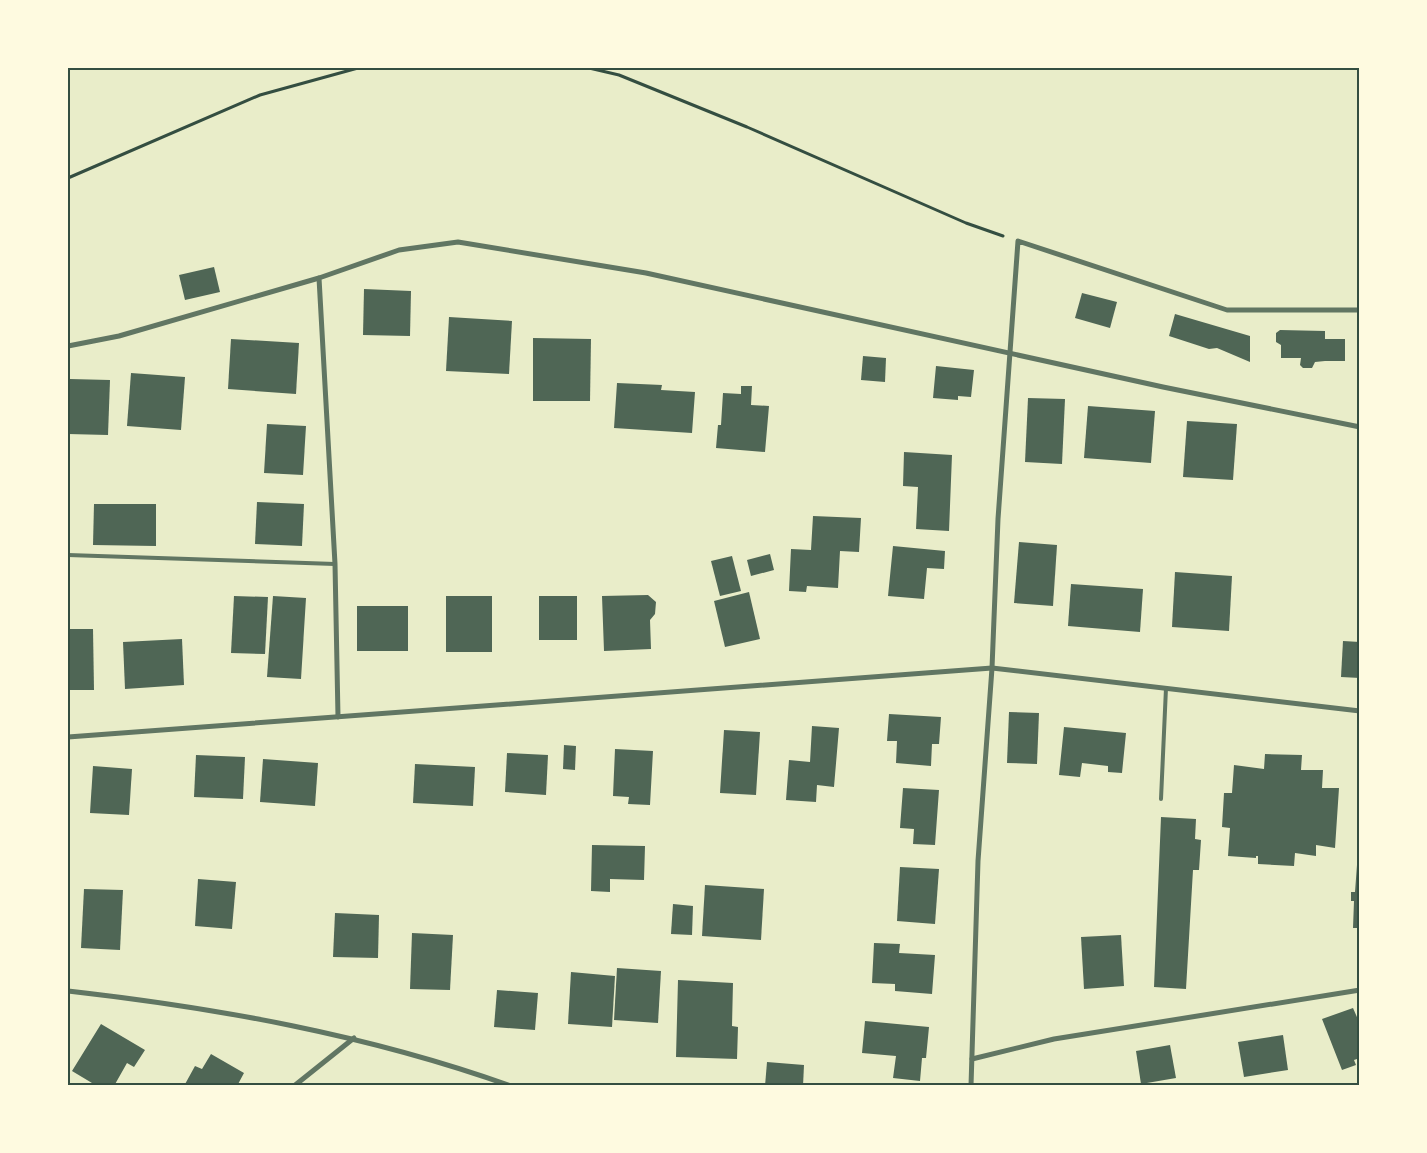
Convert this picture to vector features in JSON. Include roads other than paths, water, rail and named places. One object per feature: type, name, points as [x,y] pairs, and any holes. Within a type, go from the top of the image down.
[{"type":"street","points":[[971,1086],[978,861],[992,668],[998,519],[1018,241],[1227,310],[1360,310]]},
{"type":"street","points":[[68,346],[119,336],[319,278],[398,250],[458,242],[646,273],[1010,354],[1360,426]]},
{"type":"street","points":[[319,278],[335,564],[338,717]]},
{"type":"street","points":[[68,737],[992,668],[1360,711]]},
{"type":"street","points":[[972,1058],[1054,1039],[1360,990]]},
{"type":"street","points":[[68,991],[232,1014],[354,1038],[511,1086]]},
{"type":"street","points":[[294,1086],[354,1038]]},
{"type":"lane","points":[[68,555],[335,564]]},
{"type":"lane","points":[[1161,799],[1166,688]]}]
